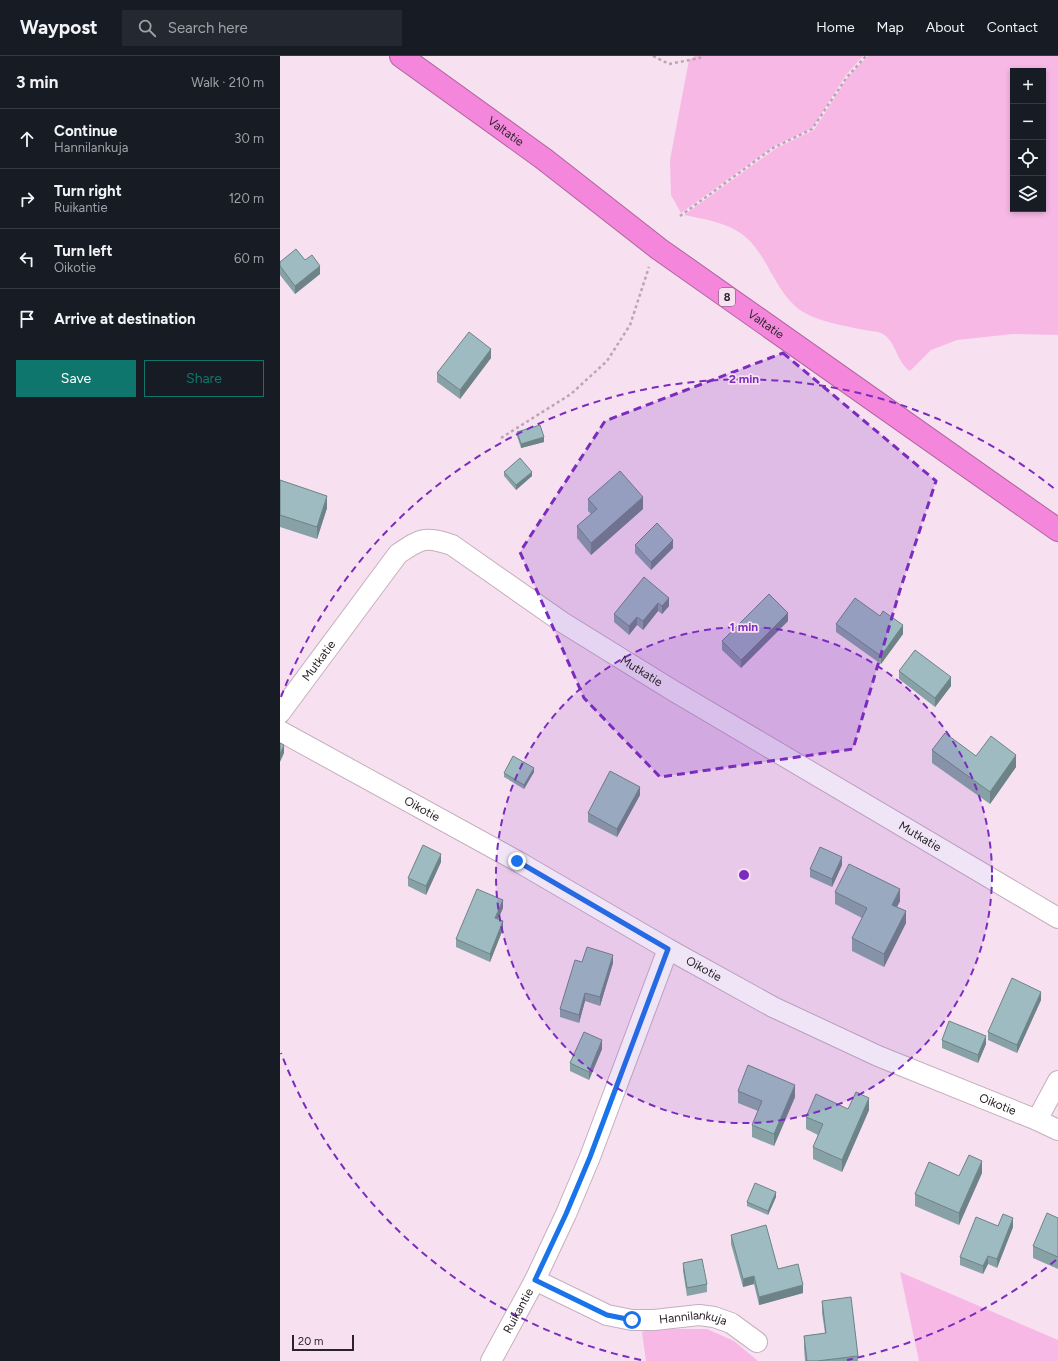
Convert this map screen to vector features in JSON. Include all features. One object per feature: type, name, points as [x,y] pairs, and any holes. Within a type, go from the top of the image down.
[{"type":"highway","name":"Valtatie","points":[[401,56],[544,159],[659,249],[1058,530]]},
{"type":"street","name":"Mutkatie","points":[[280,713],[398,554],[420,540],[436,540],[452,545],[562,622],[672,690],[1058,918]]},
{"type":"street","name":"Oikotie","points":[[280,730],[517,861],[668,949],[773,1007],[878,1056],[1037,1120],[1058,1130]]},
{"type":"street","name":"Ruikantie","points":[[491,1361],[535,1280],[566,1214],[590,1157],[668,949]]},
{"type":"street","points":[[1037,1120],[1058,1081]]},
{"type":"street","name":"Hannilankuja","points":[[535,1280],[607,1315],[632,1320],[654,1320],[699,1315],[714,1317],[731,1323],[757,1342]]},
{"type":"path","points":[[653,56],[669,64],[700,58],[700,56]]},
{"type":"path","points":[[680,216],[773,148],[812,130],[847,77],[866,56]]},
{"type":"path","points":[[501,438],[571,394],[607,361],[630,325],[650,264]]},
{"type":"highlighted area","points":[[783,353],[936,481],[900,590],[853,749],[660,777],[584,698],[520,552],[605,421]]},
{"type":"shaded area","points":[[695,56],[863,56],[846,75],[812,128],[774,146],[681,213],[671,195],[670,160],[689,60]]},
{"type":"shaded area","points":[[868,56],[1058,56],[1058,335],[1013,334],[957,340],[931,350],[910,371],[905,367],[894,346],[881,333],[828,322],[810,315],[795,306],[779,286],[758,251],[743,235],[725,225],[684,215],[775,149],[814,130],[848,77]]},
{"type":"shaded area","points":[[900,1272],[1058,1340],[1058,1361],[919,1361]]},
{"type":"shaded area","points":[[651,1329],[707,1329],[734,1341],[758,1361],[646,1361],[642,1332]]},
{"type":"building","points":[[296,249],[305,260],[312,255],[320,266],[295,286],[280,266],[280,262]]},
{"type":"building","points":[[469,332],[491,349],[460,390],[437,373]]},
{"type":"building","points":[[540,425],[544,437],[521,444],[517,432]]},
{"type":"building","points":[[520,458],[532,472],[516,485],[504,472]]},
{"type":"building","points":[[620,471],[643,497],[591,543],[577,526],[597,509],[588,499]]},
{"type":"building","points":[[280,480],[327,496],[317,527],[280,515]]},
{"type":"building","points":[[657,523],[673,540],[651,562],[635,545]]},
{"type":"building","points":[[644,577],[669,598],[662,606],[658,603],[643,621],[637,617],[629,626],[614,614]]},
{"type":"building","points":[[769,594],[788,613],[741,660],[722,641]]},
{"type":"building","points":[[855,598],[880,616],[883,611],[903,625],[881,656],[836,624]]},
{"type":"building","points":[[915,650],[951,677],[935,698],[899,671]]},
{"type":"building","points":[[945,733],[976,756],[991,736],[1016,755],[990,792],[932,750]]},
{"type":"building","points":[[280,743],[284,745],[280,754]]},
{"type":"building","points":[[513,756],[534,768],[524,785],[504,773]]},
{"type":"building","points":[[610,771],[640,787],[617,829],[588,813]]},
{"type":"building","points":[[423,845],[441,854],[426,886],[408,878]]},
{"type":"building","points":[[820,847],[842,857],[832,879],[810,869]]},
{"type":"building","points":[[849,864],[900,889],[892,905],[906,911],[884,954],[852,938],[867,908],[835,892]]},
{"type":"building","points":[[477,889],[503,900],[495,918],[503,921],[490,954],[456,939]]},
{"type":"building","points":[[587,947],[613,955],[600,997],[585,993],[579,1015],[560,1009],[575,960],[582,962]]},
{"type":"building","points":[[1012,978],[1041,992],[1017,1045],[988,1032]]},
{"type":"building","points":[[949,1021],[986,1036],[978,1055],[942,1040]]},
{"type":"building","points":[[584,1032],[602,1040],[589,1072],[570,1063]]},
{"type":"building","points":[[748,1065],[795,1085],[774,1134],[752,1125],[762,1101],[738,1091]]},
{"type":"building","points":[[856,1092],[869,1098],[842,1160],[813,1147],[823,1124],[806,1117],[816,1094],[848,1109]]},
{"type":"building","points":[[969,1155],[982,1161],[959,1213],[915,1194],[929,1162],[959,1176]]},
{"type":"building","points":[[755,1183],[776,1192],[768,1211],[747,1202]]},
{"type":"building","points":[[1047,1213],[1058,1218],[1058,1257],[1033,1246]]},
{"type":"building","points":[[1003,1214],[1013,1218],[997,1259],[988,1256],[983,1266],[960,1257],[976,1217],[998,1226]]},
{"type":"building","points":[[766,1225],[778,1269],[798,1264],[803,1285],[759,1297],[754,1276],[743,1279],[731,1235]]},
{"type":"building","points":[[702,1259],[707,1284],[687,1288],[683,1263]]},
{"type":"building","points":[[851,1297],[858,1356],[807,1361],[804,1336],[826,1333],[822,1301]]},
{"type":"route","points":[[517,861],[668,949],[590,1157],[566,1214],[535,1280],[607,1315],[632,1320]]}]
